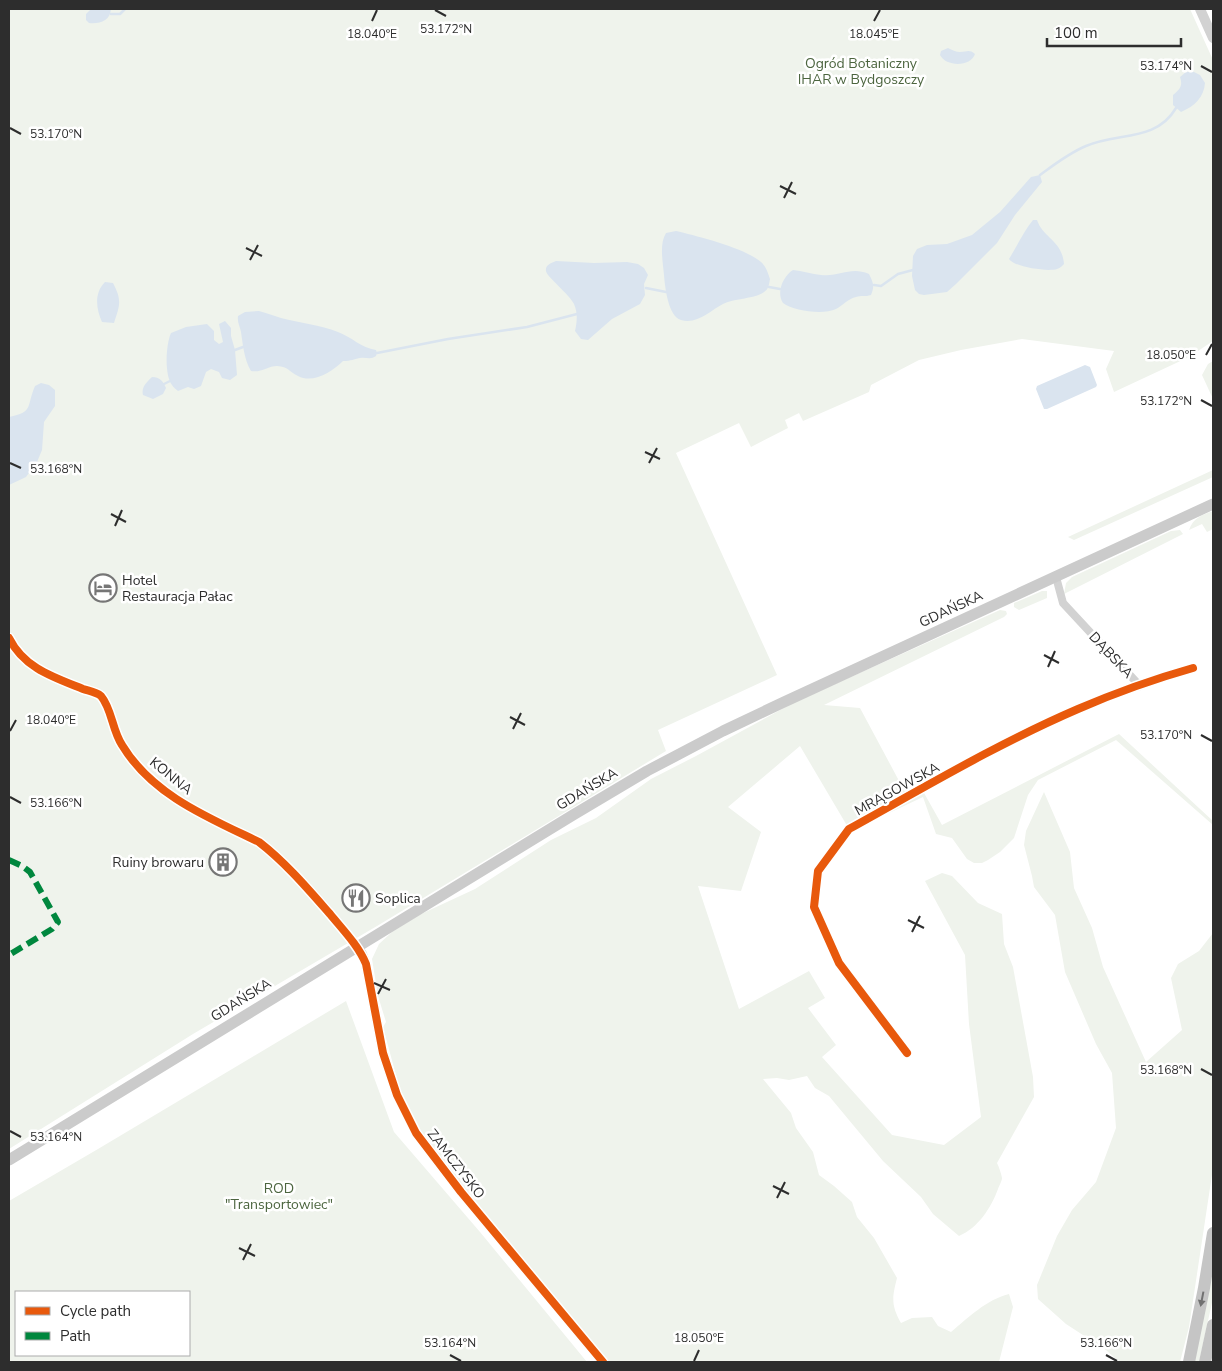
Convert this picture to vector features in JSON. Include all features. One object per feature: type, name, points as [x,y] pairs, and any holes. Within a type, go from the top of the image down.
[{"type":"main road","name":"GDAŃSKA","points":[[9,1160],[439,895],[647,771],[723,731],[784,702],[1213,504]]},
{"type":"main road","points":[[1189,1362],[1203,1296],[1213,1233]]},
{"type":"main road","points":[[1205,1362],[1213,1325]]},
{"type":"street","points":[[1200,9],[1212,31]]},
{"type":"street","name":"DĄBSKA","points":[[1056,577],[1064,604],[1140,686],[1193,668]]},
{"type":"street","name":"KONNA","points":[[9,638],[14,649],[32,666],[51,676],[101,696],[107,707],[115,734],[129,756],[144,772],[176,800],[259,842],[270,851],[315,897],[356,947]]},
{"type":"street","name":"MRĄGOWSKA","points":[[907,1053],[839,963],[814,907],[818,871],[850,829],[985,754],[1078,708],[1140,686]]},
{"type":"street","name":"ZAMCZYSKO","points":[[356,947],[362,954],[366,964],[383,1053],[397,1095],[416,1133],[461,1192],[603,1362]]},
{"type":"green space","name":"Ogród Botaniczny IHAR w Bydgoszczy","points":[[9,9],[1190,9],[1213,60],[1213,341],[1189,357],[1114,392],[1106,369],[1114,351],[1022,339],[961,350],[919,360],[871,385],[869,392],[803,421],[799,413],[785,420],[788,428],[751,447],[739,423],[676,453],[777,675],[658,730],[666,751],[377,926],[193,1034],[9,1149]]},
{"type":"green space","points":[[1213,361],[1213,399],[1202,375],[1208,364]]},
{"type":"green space","points":[[1213,470],[1213,477],[1074,540],[1068,537]]},
{"type":"green space","points":[[1213,511],[1213,529],[1207,532],[1202,524],[1189,530],[1195,520]]},
{"type":"green space","points":[[1180,530],[1183,534],[1064,594],[1066,583],[1072,577],[1171,531]]},
{"type":"green space","points":[[1042,591],[1047,591],[1047,598],[1019,610],[1014,607],[1014,603]]},
{"type":"green space","points":[[1000,610],[1006,611],[1007,614],[1004,617],[824,705],[860,708],[905,792],[919,784],[942,825],[1119,734],[1213,821],[1213,825],[1116,740],[1038,780],[1028,795],[1014,838],[1000,852],[988,860],[982,863],[974,863],[967,859],[952,838],[936,834],[923,797],[889,813],[886,809],[849,829],[800,746],[728,807],[761,832],[741,891],[698,886],[739,1009],[809,971],[825,998],[808,1008],[836,1045],[822,1057],[892,1135],[944,1145],[981,1117],[969,1024],[965,955],[925,881],[942,873],[952,876],[978,903],[1002,914],[1004,944],[1013,967],[1033,1077],[1034,1097],[997,1163],[1002,1179],[992,1203],[983,1217],[972,1228],[959,1236],[933,1214],[921,1197],[883,1161],[829,1096],[815,1088],[807,1076],[789,1080],[777,1078],[763,1079],[791,1113],[796,1128],[813,1152],[819,1175],[852,1202],[857,1217],[874,1238],[897,1278],[893,1301],[895,1311],[901,1323],[912,1318],[932,1317],[938,1326],[951,1332],[985,1305],[1009,1294],[1013,1307],[999,1362],[608,1362],[440,1162],[417,1127],[401,1094],[383,1027],[386,1022],[378,996],[372,959],[379,944],[392,932],[419,915],[475,889],[551,840],[596,818],[651,779],[795,702]]},
{"type":"green space","points":[[1044,792],[1070,852],[1074,888],[1092,928],[1103,967],[1146,1062],[1182,1030],[1171,978],[1178,964],[1199,951],[1213,933],[1213,1168],[1189,1327],[1180,1362],[1123,1362],[1117,1360],[1106,1350],[1066,1324],[1038,1299],[1037,1285],[1057,1236],[1072,1210],[1096,1182],[1116,1128],[1112,1073],[1096,1044],[1065,972],[1055,915],[1034,887],[1024,845],[1026,831]]},
{"type":"green space","name":"ROD \"Transportowiec\"","points":[[346,1001],[394,1132],[480,1232],[587,1362],[9,1362],[9,1201]]},
{"type":"green space","points":[[1213,1263],[1213,1298],[1199,1362],[1194,1362]]},
{"type":"shaded area","points":[[91,9],[111,9],[109,16],[104,21],[89,23],[86,20],[86,14]]},
{"type":"shaded area","points":[[948,48],[957,52],[969,51],[975,54],[973,58],[964,63],[947,62],[940,55],[941,51]]},
{"type":"shaded area","points":[[1192,71],[1200,75],[1205,83],[1203,93],[1191,107],[1181,112],[1173,105],[1173,95],[1180,87],[1180,77],[1186,72]]},
{"type":"shaded area","points":[[1040,175],[1042,182],[1015,215],[997,243],[956,284],[947,292],[924,295],[919,294],[915,290],[912,276],[913,256],[917,249],[927,245],[947,244],[972,235],[1000,212],[1031,177]]},
{"type":"shaded area","points":[[1033,220],[1037,220],[1043,231],[1060,250],[1064,264],[1059,268],[1046,270],[1031,268],[1012,262],[1009,259]]},
{"type":"shaded area","points":[[676,231],[720,243],[754,257],[766,268],[770,279],[769,286],[760,294],[723,304],[698,319],[681,320],[673,313],[670,307],[665,287],[662,254],[666,233]]},
{"type":"shaded area","points":[[556,261],[627,262],[638,264],[644,268],[648,275],[644,284],[645,295],[640,304],[612,319],[588,340],[581,339],[575,331],[577,318],[574,304],[546,271],[550,263]]},
{"type":"shaded area","points":[[793,270],[818,275],[834,275],[851,271],[862,272],[869,274],[872,279],[873,289],[871,295],[853,298],[830,311],[816,312],[794,308],[783,303],[780,294],[786,276]]},
{"type":"shaded area","points":[[105,282],[113,283],[119,298],[119,307],[114,323],[102,322],[98,312],[97,301],[99,291]]},
{"type":"shaded area","points":[[259,311],[338,332],[366,347],[376,350],[376,356],[343,361],[328,373],[310,379],[298,376],[286,368],[277,366],[251,371],[245,357],[238,316],[245,312]]},
{"type":"shaded area","points":[[225,321],[231,328],[237,375],[230,380],[222,378],[219,372],[211,369],[206,372],[201,386],[194,389],[188,387],[178,391],[169,380],[167,367],[167,351],[171,333],[186,327],[207,324],[214,331],[214,340],[219,344],[223,342],[219,324]]},
{"type":"shaded area","points":[[1085,365],[1090,367],[1097,385],[1096,387],[1044,409],[1036,389],[1037,386]]},
{"type":"shaded area","points":[[152,377],[161,380],[166,388],[163,394],[153,399],[143,395],[145,385]]},
{"type":"shaded area","points":[[41,383],[49,385],[55,390],[55,406],[44,422],[42,450],[37,462],[26,477],[9,485],[9,417],[26,411],[35,386]]},
{"type":"waterway","points":[[111,14],[120,14],[125,9]]},
{"type":"waterway","points":[[1040,175],[1068,155],[1086,146],[1147,131],[1158,126],[1168,119],[1176,108]]},
{"type":"waterway","points":[[874,285],[881,286],[898,274],[913,270]]},
{"type":"waterway","points":[[769,287],[780,289]]},
{"type":"waterway","points":[[646,288],[666,292]]},
{"type":"waterway","points":[[377,353],[448,339],[527,327],[577,314]]},
{"type":"waterway","points":[[235,350],[243,347]]},
{"type":"waterway","points":[[164,384],[170,381]]},
{"type":"marked path","points":[[9,860],[30,872],[58,922],[52,929],[9,955]]},
{"type":"cycle path","points":[[9,638],[23,657],[40,670],[101,696],[108,707],[122,745],[134,763],[149,778],[183,803],[259,842],[296,876],[345,932],[359,950],[366,964],[383,1053],[397,1095],[416,1133],[461,1192],[603,1362]]},
{"type":"cycle path","points":[[907,1053],[839,963],[814,907],[818,871],[849,829],[962,766],[1049,722],[1120,692],[1193,668]]},
{"type":"place","name":"Hotel Restauracja Pałac","points":[[103,588]]},
{"type":"place","name":"Ruiny browaru","points":[[223,862]]},
{"type":"place","name":"Soplica","points":[[356,898]]}]
